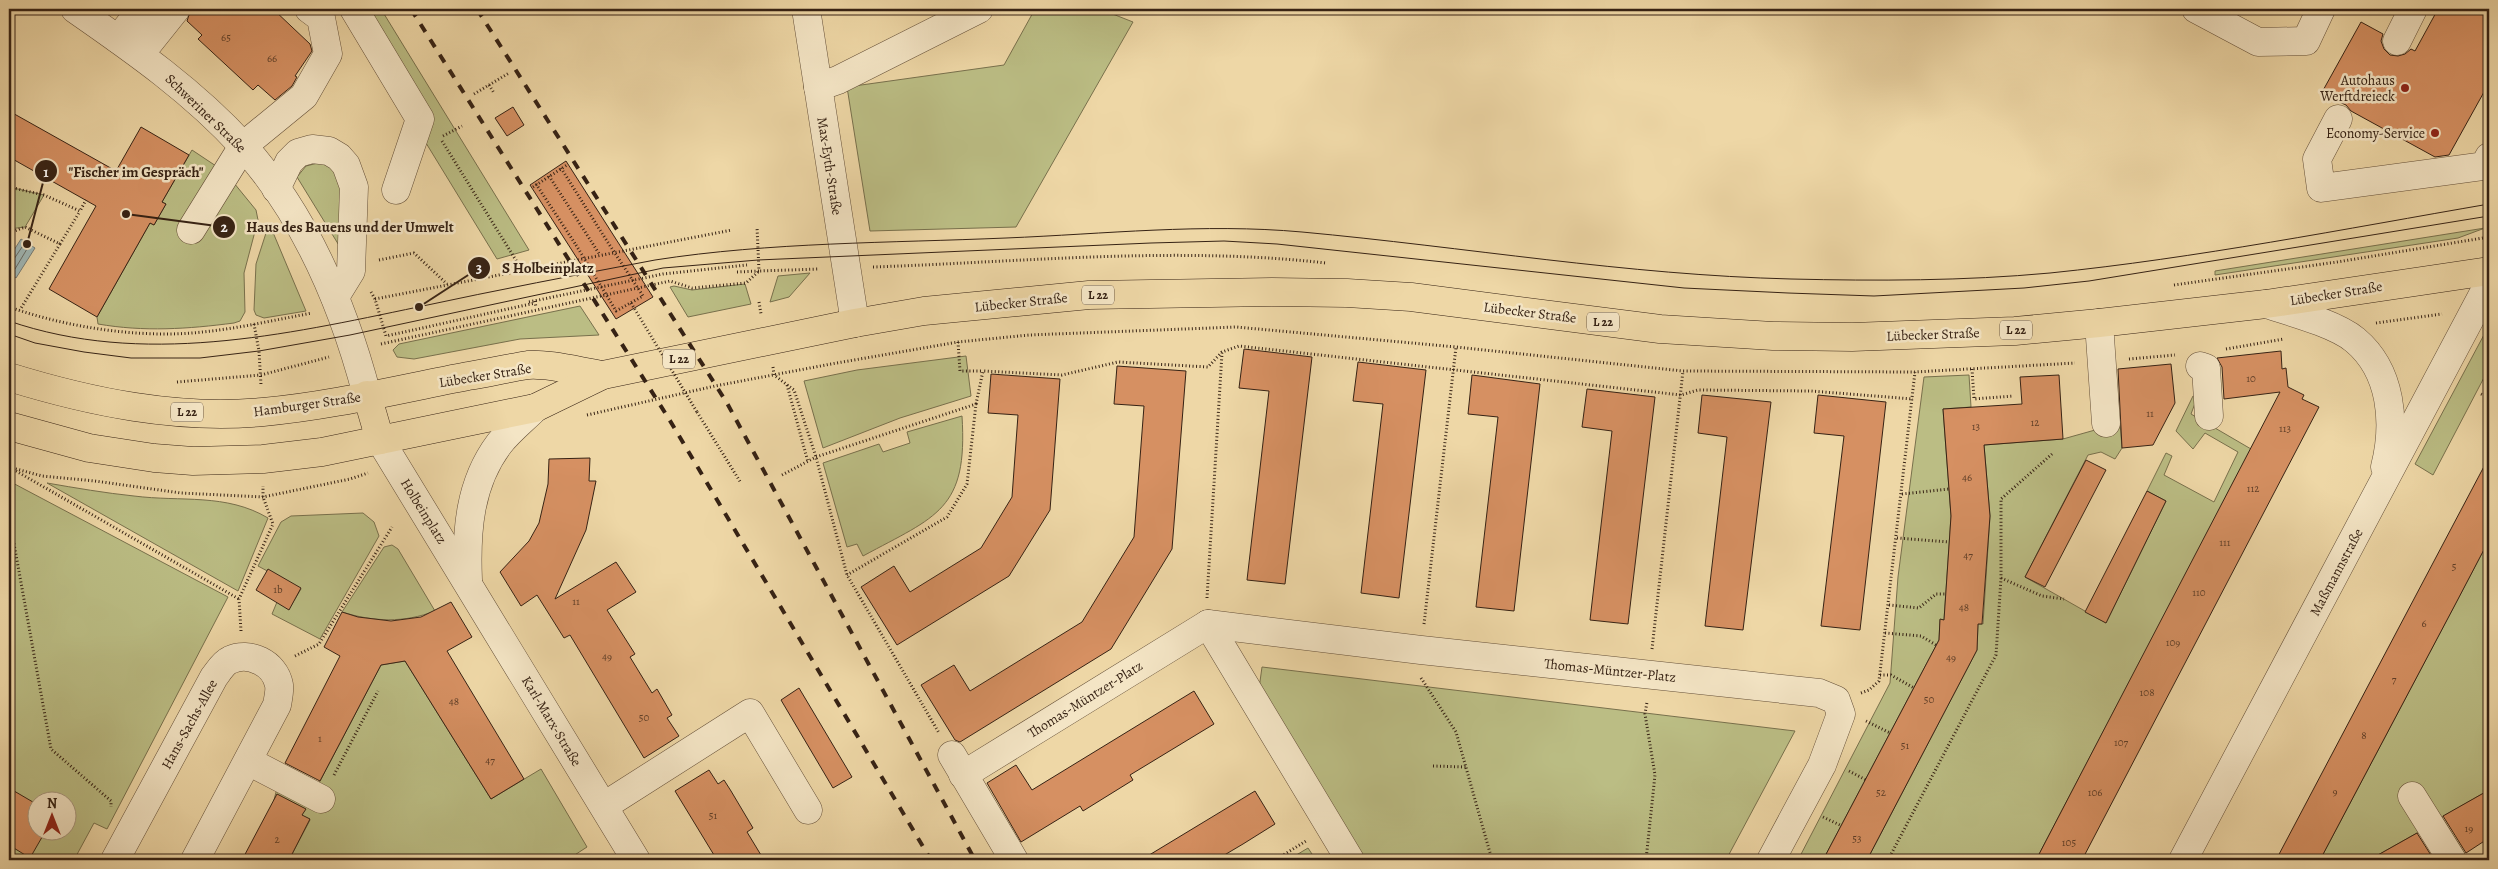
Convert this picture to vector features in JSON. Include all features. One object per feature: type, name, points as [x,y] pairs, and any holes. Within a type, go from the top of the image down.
[{"type":"main road","name":"Lübecker Straße","points":[[380,440],[535,408],[603,375],[855,322],[924,311],[1089,295],[1272,292],[1411,297],[1660,329],[1773,336],[1852,337],[2015,331],[2099,323],[2266,304],[2489,271]]},
{"type":"main road","name":"Lübecker Straße","points":[[367,395],[530,365],[603,375]]},
{"type":"main road","name":"Hamburger Straße","points":[[9,377],[59,392],[93,399],[181,412],[262,412],[367,395],[380,440]]},
{"type":"main road","name":"L 22","points":[[9,426],[89,448],[154,458],[193,461],[263,459],[322,452],[380,440]]},
{"type":"street","name":"Schweriner Straße","points":[[75,9],[140,54],[196,100],[243,146],[276,189],[304,232],[335,296]]},
{"type":"street","points":[[118,39],[142,9]]},
{"type":"street","points":[[140,54],[176,9]]},
{"type":"street","points":[[191,230],[243,146],[304,96],[328,54],[321,18],[309,9]]},
{"type":"street","points":[[354,9],[420,119],[402,199],[354,187]]},
{"type":"street","name":"Max-Eyth-Straße","points":[[806,9],[855,322]]},
{"type":"street","points":[[818,87],[838,80],[979,9]]},
{"type":"street","points":[[2196,9],[2258,42],[2306,41],[2322,9]]},
{"type":"street","points":[[2397,41],[2413,9]]},
{"type":"street","points":[[2338,119],[2317,159],[2321,188],[2484,166],[2489,157]]},
{"type":"street","points":[[276,189],[289,162],[298,154],[312,149],[329,151],[339,157],[346,165],[354,187],[351,271],[335,296],[356,350],[367,395]]},
{"type":"street","name":"Maßmannstraße","points":[[2183,860],[2489,283]]},
{"type":"street","points":[[2266,304],[2335,328],[2354,339],[2373,361],[2385,385],[2391,413],[2389,450],[2379,490]]},
{"type":"street","points":[[2099,323],[2106,422]]},
{"type":"street","points":[[2198,357],[2206,368],[2209,416]]},
{"type":"street","points":[[468,581],[466,548],[469,520],[478,481],[499,444],[535,408]]},
{"type":"street","name":"Holbeinplatz","points":[[380,440],[468,581]]},
{"type":"street","name":"Karl-Marx-Straße","points":[[468,581],[636,860]]},
{"type":"street","points":[[1208,624],[1350,860]]},
{"type":"street","name":"Thomas-Müntzer-Platz","points":[[958,765],[1208,624],[1421,650],[1819,693],[1836,700]]},
{"type":"street","points":[[195,860],[277,705],[279,685],[272,668],[260,660],[244,656]]},
{"type":"street","name":"Hans-Sachs-Allee","points":[[119,851],[214,677],[229,660],[244,656]]},
{"type":"street","points":[[1771,860],[1822,765],[1841,714],[1836,700]]},
{"type":"street","points":[[604,806],[750,713],[808,810]]},
{"type":"street","points":[[248,761],[321,799]]},
{"type":"street","points":[[958,765],[1014,860]]},
{"type":"street","points":[[2412,796],[2452,860]]},
{"type":"path","points":[[474,94],[509,73]]},
{"type":"path","points":[[489,85],[494,93]]},
{"type":"path","points":[[462,126],[440,138],[522,270]]},
{"type":"path","points":[[560,168],[642,296],[616,311],[576,245],[534,185],[560,168],[567,165]]},
{"type":"path","points":[[550,176],[600,255]]},
{"type":"path","points":[[9,186],[44,195],[80,211]]},
{"type":"path","points":[[20,310],[86,200]]},
{"type":"path","points":[[9,233],[25,228],[60,244]]},
{"type":"path","points":[[176,382],[202,382],[261,375],[356,350],[670,281],[692,288],[746,283],[758,271],[757,228]]},
{"type":"path","points":[[732,230],[375,299],[386,336],[535,301],[663,274],[748,265]]},
{"type":"path","points":[[2172,285],[2337,262],[2489,236]]},
{"type":"path","points":[[370,262],[414,252],[448,284]]},
{"type":"path","points":[[738,272],[1157,255],[1225,255],[1330,264]]},
{"type":"path","points":[[737,266],[738,278]]},
{"type":"path","points":[[529,302],[535,301]]},
{"type":"path","points":[[535,301],[536,308]]},
{"type":"path","points":[[631,303],[741,483]]},
{"type":"path","points":[[9,307],[91,328],[140,333],[198,332],[313,313]]},
{"type":"path","points":[[2335,328],[2476,309]]},
{"type":"path","points":[[254,324],[261,375]]},
{"type":"path","points":[[583,416],[715,386],[958,342],[1029,335],[1236,328],[1456,347],[1683,371],[1915,372],[2198,357],[2293,337]]},
{"type":"path","points":[[958,342],[960,370],[1062,376],[1118,362],[1208,367],[1222,352],[1239,346],[1681,395],[1698,390],[1812,391],[1913,399]]},
{"type":"path","points":[[1456,347],[1421,650],[1420,677],[1456,732],[1492,860]]},
{"type":"path","points":[[1208,624],[1206,590],[1222,352]]},
{"type":"path","points":[[1972,369],[1974,399],[2013,396]]},
{"type":"path","points":[[847,575],[947,517],[967,484],[976,404],[983,371]]},
{"type":"path","points":[[1646,860],[1655,776],[1645,714],[1683,371]]},
{"type":"path","points":[[1836,700],[1869,690],[1880,681],[1915,372]]},
{"type":"path","points":[[774,376],[794,390],[816,457],[847,575],[958,765]]},
{"type":"path","points":[[786,384],[808,462]]},
{"type":"path","points":[[2481,394],[2489,398]]},
{"type":"path","points":[[782,474],[816,457],[976,404]]},
{"type":"path","points":[[1888,860],[1996,655],[2001,578],[2001,499],[2052,454]]},
{"type":"path","points":[[10,468],[42,476],[181,493],[263,496],[350,479]]},
{"type":"path","points":[[10,468],[239,599]]},
{"type":"path","points":[[1902,494],[1949,489]]},
{"type":"path","points":[[244,656],[239,599],[274,524],[263,496]]},
{"type":"path","points":[[9,516],[52,750],[111,801],[112,832],[119,851]]},
{"type":"path","points":[[319,644],[392,528]]},
{"type":"path","points":[[1897,538],[1949,542]]},
{"type":"path","points":[[2001,578],[2042,596],[2064,599]]},
{"type":"path","points":[[1889,605],[1918,608],[1936,594],[1946,594]]},
{"type":"path","points":[[1885,633],[1921,636],[1936,644]]},
{"type":"path","points":[[1880,675],[1890,675],[1914,688]]},
{"type":"path","points":[[321,799],[378,691]]},
{"type":"path","points":[[1433,766],[1466,767]]},
{"type":"path","points":[[1275,860],[1330,826]]},
{"type":"green space","points":[[344,9],[381,9],[529,250],[497,259]]},
{"type":"green space","points":[[1035,9],[1100,9],[1133,22],[1016,227],[870,231],[847,87],[1004,65]]},
{"type":"green space","points":[[192,150],[225,172],[256,210],[258,220],[244,273],[245,312],[240,321],[234,323],[200,327],[149,329],[98,324],[97,317],[150,223],[154,225],[166,204],[162,202]]},
{"type":"green space","points":[[318,163],[330,166],[344,186],[340,247],[297,177],[306,166]]},
{"type":"green space","points":[[9,187],[44,195],[25,227],[9,229]]},
{"type":"green space","points":[[2485,228],[2458,238],[2215,275],[2215,271]]},
{"type":"green space","points":[[267,230],[272,230],[306,311],[264,318],[256,315],[254,310],[256,264]]},
{"type":"green space","points":[[810,273],[789,297],[770,302],[778,276]]},
{"type":"green space","points":[[745,284],[751,304],[688,317],[670,287],[674,286],[692,290]]},
{"type":"green space","points":[[580,306],[599,335],[520,339],[414,359],[397,357],[393,350],[399,344]]},
{"type":"green space","points":[[2486,331],[2489,335],[2489,368],[2433,475],[2415,464]]},
{"type":"green space","points":[[966,356],[971,396],[900,418],[823,448],[804,381],[857,370]]},
{"type":"green space","points":[[1969,375],[1971,407],[1943,409],[1951,516],[1944,620],[1940,620],[1939,640],[1823,860],[1798,860],[1890,683],[1898,577],[1924,377]]},
{"type":"green space","points":[[2193,396],[2197,398],[2191,414],[2251,449],[2036,860],[1867,860],[1977,650],[1978,624],[1983,624],[1990,516],[1984,445],[2063,439],[2120,423],[2122,448],[2115,459],[2101,452],[2088,455],[2025,577],[2106,623],[2166,501],[2147,491],[2166,453],[2172,456],[2164,475],[2214,502],[2238,452],[2205,433],[2193,449],[2176,431]]},
{"type":"green space","points":[[962,416],[963,447],[959,472],[953,491],[942,506],[928,519],[911,530],[863,556],[857,544],[847,547],[823,463],[879,444],[883,452],[910,443],[907,432]]},
{"type":"green space","points":[[9,481],[228,597],[107,829],[94,823],[74,860],[9,860]]},
{"type":"green space","points":[[47,483],[152,498],[220,502],[252,510],[268,518],[238,591]]},
{"type":"green space","points":[[363,513],[374,522],[379,536],[320,639],[272,614],[277,602],[289,609],[301,589],[258,566],[281,522],[291,516]]},
{"type":"green space","points":[[2489,540],[2489,790],[2442,817],[2465,854],[2451,860],[2426,828],[2369,860],[2320,860]]},
{"type":"green space","points":[[392,545],[398,549],[435,611],[412,618],[389,620],[366,618],[342,612],[384,547]]},
{"type":"green space","points":[[405,661],[491,799],[541,769],[587,847],[567,860],[289,860],[310,820],[274,800],[283,765],[319,783],[381,665]]},
{"type":"green space","points":[[1262,667],[1795,731],[1726,860],[1359,860],[1258,696]]},
{"type":"green space","points":[[1308,848],[1316,860],[1288,860]]},
{"type":"water","points":[[21,239],[35,248],[16,278],[9,273],[9,258]]},
{"type":"building","points":[[191,9],[273,9],[310,44],[312,51],[295,76],[297,77],[292,86],[275,100],[258,85],[253,90],[198,39],[202,35],[187,21]]},
{"type":"building","name":"Autohaus Werftdreieck","points":[[2438,9],[2489,9],[2489,83],[2449,155],[2435,157],[2351,111],[2346,105],[2321,94],[2361,22],[2383,34],[2381,41],[2384,49],[2390,55],[2398,56],[2405,54],[2411,49],[2415,51]]},
{"type":"building","points":[[513,107],[524,125],[507,136],[495,118]]},
{"type":"building","points":[[9,111],[116,171],[141,127],[189,155],[162,202],[166,204],[154,225],[150,223],[97,317],[49,289],[96,206],[9,157]]},
{"type":"building","points":[[566,161],[653,297],[616,319],[530,185]]},
{"type":"building","points":[[1244,349],[1312,357],[1285,584],[1247,580],[1269,391],[1239,388]]},
{"type":"building","points":[[2281,351],[2282,369],[2286,368],[2288,387],[2304,395],[2302,399],[2319,407],[2082,860],[2036,860],[2280,392],[2224,399],[2222,367],[2217,358]]},
{"type":"building","points":[[1358,362],[1426,370],[1399,598],[1361,593],[1383,404],[1353,401]]},
{"type":"building","points":[[2171,364],[2175,403],[2153,445],[2122,448],[2118,369]]},
{"type":"building","points":[[1117,366],[1186,371],[1172,549],[1111,649],[960,742],[955,740],[921,685],[954,665],[970,691],[1082,622],[1134,537],[1144,406],[1114,404]]},
{"type":"building","points":[[991,374],[1060,379],[1050,510],[1009,576],[897,645],[861,587],[894,566],[910,592],[981,548],[1012,497],[1018,415],[988,413]]},
{"type":"building","points":[[1472,375],[1540,384],[1514,611],[1476,607],[1498,417],[1468,414]]},
{"type":"building","points":[[2059,375],[2063,439],[1984,445],[1990,516],[1982,624],[1978,624],[1977,650],[1867,860],[1823,860],[1939,640],[1940,619],[1944,620],[1951,516],[1943,409],[2022,404],[2020,377]]},
{"type":"building","points":[[1587,389],[1655,397],[1628,624],[1590,620],[1612,431],[1582,427]]},
{"type":"building","points":[[1702,395],[1771,402],[1743,630],[1705,626],[1727,437],[1698,433]]},
{"type":"building","points":[[1818,395],[1886,402],[1860,630],[1821,626],[1844,436],[1814,433]]},
{"type":"building","points":[[2489,457],[2489,540],[2456,603],[2320,860],[2276,860]]},
{"type":"building","points":[[590,458],[589,481],[596,481],[586,530],[555,599],[616,562],[636,592],[607,610],[635,654],[630,657],[652,693],[657,689],[672,715],[667,718],[679,736],[644,758],[570,635],[564,638],[537,595],[521,606],[500,572],[529,541],[539,523],[548,484],[549,459]]},
{"type":"building","points":[[2086,460],[2106,470],[2045,587],[2025,577]]},
{"type":"building","points":[[2147,491],[2166,501],[2106,623],[2085,612]]},
{"type":"building","points":[[268,569],[301,588],[289,610],[256,590]]},
{"type":"building","points":[[451,602],[472,637],[447,651],[524,779],[491,799],[405,661],[381,665],[320,781],[285,763],[340,656],[324,647],[342,612],[358,617],[391,621],[421,617]]},
{"type":"building","points":[[799,688],[852,777],[833,788],[781,700]]},
{"type":"building","points":[[1194,691],[1214,724],[1130,775],[1133,780],[1083,811],[1080,806],[1021,842],[987,783],[1016,765],[1032,790]]},
{"type":"building","points":[[709,770],[718,784],[724,780],[731,791],[753,828],[747,832],[764,860],[717,860],[675,791]]},
{"type":"building","points":[[9,788],[28,799],[28,842],[39,842],[30,858],[9,845]]},
{"type":"building","points":[[2489,790],[2489,838],[2466,853],[2443,816]]},
{"type":"building","points":[[1255,791],[1275,824],[1243,844],[1216,860],[1141,860]]},
{"type":"building","points":[[277,794],[306,809],[302,815],[310,819],[289,860],[242,860]]},
{"type":"building","points":[[2417,833],[2434,860],[2369,860]]},
{"type":"tram line","points":[[9,321],[59,335],[110,342],[162,344],[213,342],[265,336],[367,318],[596,271],[699,254],[786,246],[1191,229],[1302,232],[1607,266],[1730,276],[1856,280],[1985,278],[2050,273],[2160,259],[2489,204]]},
{"type":"tram line","points":[[9,334],[35,343],[131,358],[200,358],[259,351],[350,335],[663,268],[758,260],[1224,241],[1277,244],[1684,288],[1874,296],[2024,288],[2089,281],[2489,216]]},
{"type":"railway","points":[[411,9],[669,419],[931,860]]},
{"type":"railway","points":[[477,9],[727,403],[975,860]]},
{"type":"place","name":"Autohaus Werftdreieck","points":[[2405,88]]},
{"type":"place","name":"Economy-Service","points":[[2435,133]]},
{"type":"place","name":"Haus des Bauens und der Umwelt","points":[[126,214]]},
{"type":"place","name":"\"Fischer im Gespräch\"","points":[[27,244]]},
{"type":"place","name":"S Holbeinplatz","points":[[419,307]]}]
